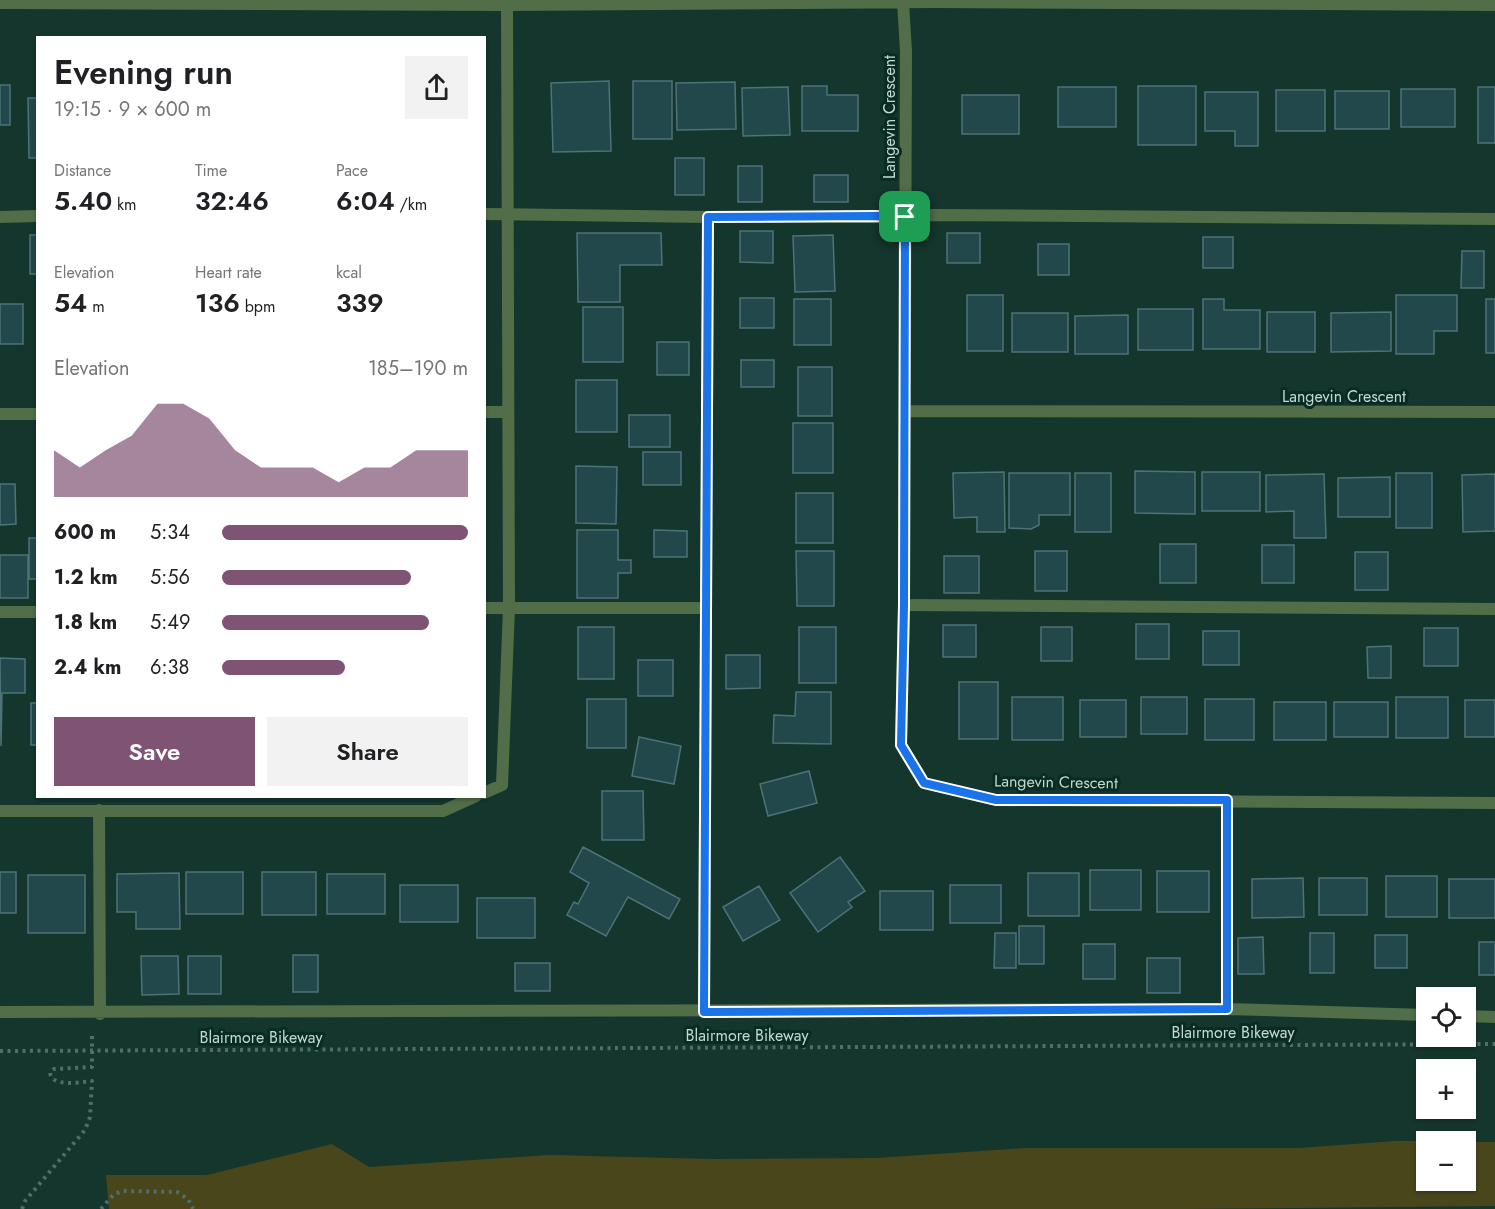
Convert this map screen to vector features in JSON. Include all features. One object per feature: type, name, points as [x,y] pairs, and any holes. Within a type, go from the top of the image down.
[{"type":"street","points":[[0,3],[100,1],[507,5],[1409,2],[1495,5]]},
{"type":"street","name":"Langevin Crescent","points":[[903,2],[906,51],[904,605],[901,745],[924,783],[996,800],[1495,803]]},
{"type":"street","points":[[486,792],[502,785],[509,608],[507,5]]},
{"type":"street","points":[[486,214],[708,217],[930,215],[1495,219]]},
{"type":"street","points":[[0,217],[36,216]]},
{"type":"street","points":[[704,1012],[708,217]]},
{"type":"street","name":"Langevin Crescent","points":[[905,411],[1495,412]]},
{"type":"street","points":[[486,412],[508,412]]},
{"type":"street","points":[[0,414],[36,414]]},
{"type":"street","points":[[904,605],[1495,609]]},
{"type":"street","points":[[486,608],[706,608]]},
{"type":"street","points":[[0,612],[36,612]]},
{"type":"street","points":[[0,811],[443,811],[472,798]]},
{"type":"street","points":[[1227,800],[1227,1009]]},
{"type":"street","points":[[99,810],[99,1014]]},
{"type":"street","points":[[0,1012],[99,1014],[1227,1009],[1416,1015]]},
{"type":"street","points":[[1476,1016],[1495,1017]]},
{"type":"path","name":"Blairmore Bikeway","points":[[0,1051],[1495,1044]]},
{"type":"path","points":[[22,1209],[26,1201],[85,1130],[90,1116],[92,1081],[58,1082],[52,1080],[50,1072],[62,1068],[92,1067],[92,1050]]},
{"type":"path","points":[[102,1209],[113,1195],[122,1191],[177,1192],[188,1199],[193,1209]]},
{"type":"shaded area","points":[[1416,1141],[1416,1191],[1476,1191],[1476,1142],[1495,1142],[1495,1206],[1183,1209],[109,1209],[106,1175],[207,1175],[332,1144],[369,1167],[549,1155],[712,1159],[876,1158],[1027,1148],[1299,1148]]},
{"type":"building","points":[[609,81],[611,151],[553,152],[551,83]]},
{"type":"building","points":[[633,81],[672,81],[672,139],[633,139]]},
{"type":"building","points":[[735,82],[736,129],[677,130],[676,83]]},
{"type":"building","points":[[0,85],[10,85],[10,125],[0,125]]},
{"type":"building","points":[[802,86],[827,86],[827,95],[858,95],[858,131],[802,131]]},
{"type":"building","points":[[1138,86],[1196,86],[1196,145],[1138,145]]},
{"type":"building","points":[[788,87],[790,135],[743,136],[742,88]]},
{"type":"building","points":[[1058,87],[1116,87],[1116,127],[1058,127]]},
{"type":"building","points":[[1478,87],[1495,87],[1495,143],[1478,143]]},
{"type":"building","points":[[1401,89],[1455,89],[1455,127],[1401,127]]},
{"type":"building","points":[[1276,90],[1325,90],[1325,131],[1276,131]]},
{"type":"building","points":[[1335,91],[1389,91],[1389,129],[1335,129]]},
{"type":"building","points":[[1205,92],[1258,92],[1258,146],[1235,146],[1235,131],[1205,131]]},
{"type":"building","points":[[962,95],[1019,95],[1019,134],[962,134]]},
{"type":"building","points":[[28,98],[36,98],[36,158],[29,158]]},
{"type":"building","points":[[675,158],[704,158],[704,195],[675,195]]},
{"type":"building","points":[[738,166],[762,166],[762,202],[738,202]]},
{"type":"building","points":[[814,175],[848,175],[848,202],[814,202]]},
{"type":"building","points":[[740,231],[773,231],[773,263],[740,262]]},
{"type":"building","points":[[577,233],[661,233],[662,265],[620,265],[620,302],[578,302]]},
{"type":"building","points":[[947,233],[980,233],[980,263],[947,263]]},
{"type":"building","points":[[30,235],[36,235],[36,274],[30,274]]},
{"type":"building","points":[[833,235],[835,291],[795,292],[793,236]]},
{"type":"building","points":[[1203,237],[1233,237],[1233,268],[1203,268]]},
{"type":"building","points":[[1038,244],[1069,244],[1069,275],[1038,275]]},
{"type":"building","points":[[1462,251],[1484,251],[1484,288],[1461,288]]},
{"type":"building","points":[[967,295],[1003,295],[1003,351],[967,351]]},
{"type":"building","points":[[1396,295],[1457,295],[1457,331],[1434,331],[1434,354],[1396,354]]},
{"type":"building","points":[[740,298],[774,298],[774,328],[740,328]]},
{"type":"building","points":[[794,299],[831,299],[831,345],[794,345]]},
{"type":"building","points":[[1203,299],[1224,299],[1224,310],[1260,310],[1260,349],[1203,349]]},
{"type":"building","points":[[1486,299],[1495,299],[1495,353],[1486,353]]},
{"type":"building","points":[[0,304],[23,304],[23,344],[0,344]]},
{"type":"building","points":[[583,307],[623,307],[623,362],[583,362]]},
{"type":"building","points":[[1138,309],[1193,309],[1193,350],[1138,350]]},
{"type":"building","points":[[1267,312],[1315,312],[1315,352],[1267,352]]},
{"type":"building","points":[[1391,312],[1391,351],[1331,352],[1331,313]]},
{"type":"building","points":[[1012,313],[1068,313],[1068,352],[1012,352]]},
{"type":"building","points":[[1128,315],[1128,354],[1075,354],[1075,316]]},
{"type":"building","points":[[657,342],[689,342],[689,375],[657,375]]},
{"type":"building","points":[[741,360],[774,360],[774,387],[741,387]]},
{"type":"building","points":[[798,367],[832,367],[832,416],[798,416]]},
{"type":"building","points":[[576,380],[617,380],[617,432],[576,432]]},
{"type":"building","points":[[629,415],[670,415],[670,447],[629,447]]},
{"type":"building","points":[[793,423],[833,423],[833,473],[793,473]]},
{"type":"building","points":[[643,452],[681,452],[681,485],[643,485]]},
{"type":"building","points":[[576,466],[617,467],[616,524],[576,523]]},
{"type":"building","points":[[1135,471],[1195,472],[1195,514],[1135,513]]},
{"type":"building","points":[[1004,472],[1005,532],[977,532],[977,517],[954,518],[953,473]]},
{"type":"building","points":[[1202,472],[1260,472],[1260,511],[1202,511]]},
{"type":"building","points":[[1009,473],[1070,473],[1070,515],[1039,515],[1039,525],[1031,529],[1009,528]]},
{"type":"building","points":[[1075,473],[1111,473],[1111,532],[1075,532]]},
{"type":"building","points":[[1396,473],[1432,473],[1432,528],[1396,528]]},
{"type":"building","points":[[1324,474],[1326,538],[1294,538],[1294,511],[1266,512],[1266,475]]},
{"type":"building","points":[[1495,474],[1495,531],[1463,532],[1462,475]]},
{"type":"building","points":[[1390,477],[1390,517],[1338,517],[1338,478]]},
{"type":"building","points":[[0,484],[15,484],[16,524],[0,525]]},
{"type":"building","points":[[796,493],[833,493],[833,543],[796,543]]},
{"type":"building","points":[[577,530],[618,530],[618,560],[631,560],[631,573],[618,573],[618,598],[577,598]]},
{"type":"building","points":[[654,530],[687,531],[687,557],[654,557]]},
{"type":"building","points":[[29,538],[36,538],[36,579],[29,579]]},
{"type":"building","points":[[1160,544],[1196,544],[1196,583],[1160,583]]},
{"type":"building","points":[[1262,545],[1294,545],[1294,583],[1262,583]]},
{"type":"building","points":[[796,551],[834,551],[834,606],[797,606]]},
{"type":"building","points":[[1035,551],[1067,551],[1067,591],[1035,591]]},
{"type":"building","points":[[1355,552],[1388,552],[1388,590],[1355,590]]},
{"type":"building","points":[[0,555],[28,555],[28,598],[0,598]]},
{"type":"building","points":[[944,556],[979,556],[979,593],[944,593]]},
{"type":"building","points":[[1136,624],[1169,624],[1169,659],[1136,659]]},
{"type":"building","points":[[943,625],[976,625],[976,657],[943,657]]},
{"type":"building","points":[[578,627],[614,627],[614,679],[578,679]]},
{"type":"building","points":[[799,627],[836,627],[836,683],[799,683]]},
{"type":"building","points":[[1041,627],[1072,627],[1072,661],[1041,661]]},
{"type":"building","points":[[1424,628],[1458,628],[1458,666],[1424,666]]},
{"type":"building","points":[[1203,631],[1239,631],[1239,665],[1203,665]]},
{"type":"building","points":[[1391,646],[1391,678],[1368,678],[1367,647]]},
{"type":"building","points":[[726,655],[760,655],[760,688],[726,689]]},
{"type":"building","points":[[0,658],[25,659],[25,693],[2,693],[1,746]]},
{"type":"building","points":[[638,660],[673,660],[673,696],[638,696]]},
{"type":"building","points":[[959,682],[998,682],[998,739],[959,739]]},
{"type":"building","points":[[796,692],[831,692],[831,744],[773,743],[774,715],[795,716]]},
{"type":"building","points":[[1012,697],[1063,697],[1063,740],[1012,740]]},
{"type":"building","points":[[1141,697],[1187,697],[1187,734],[1141,734]]},
{"type":"building","points":[[1396,697],[1448,697],[1448,738],[1396,738]]},
{"type":"building","points":[[587,699],[626,699],[626,748],[587,748]]},
{"type":"building","points":[[1205,699],[1254,699],[1254,740],[1205,740]]},
{"type":"building","points":[[1080,700],[1126,700],[1126,737],[1080,737]]},
{"type":"building","points":[[1465,700],[1495,700],[1495,737],[1465,737]]},
{"type":"building","points":[[1274,702],[1326,702],[1326,740],[1274,740]]},
{"type":"building","points":[[1334,702],[1388,702],[1388,737],[1334,737]]},
{"type":"building","points":[[31,703],[36,703],[36,745],[31,745]]},
{"type":"building","points":[[639,737],[681,746],[674,784],[632,776]]},
{"type":"building","points":[[809,771],[817,803],[768,816],[760,784]]},
{"type":"building","points":[[602,791],[643,791],[644,840],[602,840]]},
{"type":"building","points":[[583,847],[680,899],[669,919],[628,897],[606,936],[567,915],[574,902],[578,904],[589,883],[570,872]]},
{"type":"building","points":[[840,857],[865,891],[848,902],[852,907],[818,932],[790,893]]},
{"type":"building","points":[[1090,870],[1141,870],[1141,910],[1090,910]]},
{"type":"building","points":[[1157,871],[1209,871],[1209,912],[1157,912]]},
{"type":"building","points":[[0,872],[16,872],[16,913],[0,913]]},
{"type":"building","points":[[186,872],[243,872],[243,914],[186,914]]},
{"type":"building","points":[[262,872],[316,872],[316,915],[262,915]]},
{"type":"building","points":[[179,873],[180,929],[136,929],[136,912],[117,912],[117,874]]},
{"type":"building","points":[[1028,873],[1079,873],[1079,916],[1028,916]]},
{"type":"building","points":[[327,874],[385,874],[385,914],[327,914]]},
{"type":"building","points":[[28,875],[85,875],[85,933],[28,933]]},
{"type":"building","points":[[1386,876],[1437,876],[1437,917],[1386,917]]},
{"type":"building","points":[[1303,878],[1304,917],[1252,918],[1252,879]]},
{"type":"building","points":[[1319,878],[1367,878],[1367,915],[1319,915]]},
{"type":"building","points":[[1449,879],[1495,879],[1495,918],[1449,918]]},
{"type":"building","points":[[400,885],[458,885],[458,922],[400,922]]},
{"type":"building","points":[[950,885],[1001,885],[1001,923],[950,923]]},
{"type":"building","points":[[759,886],[780,920],[743,941],[723,907]]},
{"type":"building","points":[[880,891],[933,891],[933,930],[880,930]]},
{"type":"building","points":[[477,898],[535,898],[535,938],[477,938]]},
{"type":"building","points":[[1019,926],[1044,926],[1044,964],[1019,964]]},
{"type":"building","points":[[995,933],[1016,933],[1016,968],[994,968]]},
{"type":"building","points":[[1310,933],[1334,933],[1334,973],[1310,973]]},
{"type":"building","points":[[1375,935],[1407,935],[1407,968],[1375,968]]},
{"type":"building","points":[[1263,937],[1264,974],[1238,974],[1238,938]]},
{"type":"building","points":[[1479,942],[1495,942],[1495,975],[1479,975]]},
{"type":"building","points":[[1083,944],[1115,944],[1115,979],[1083,979]]},
{"type":"building","points":[[293,955],[318,955],[318,992],[293,992]]},
{"type":"building","points":[[141,956],[178,956],[179,994],[142,995]]},
{"type":"building","points":[[188,956],[221,956],[221,994],[188,994]]},
{"type":"building","points":[[1147,958],[1180,958],[1180,993],[1147,993]]},
{"type":"building","points":[[515,963],[550,963],[550,991],[515,991]]},
{"type":"route","points":[[708,217],[905,217],[904,605],[901,745],[924,783],[996,800],[1227,800],[1227,1009],[704,1012],[708,217]]}]
